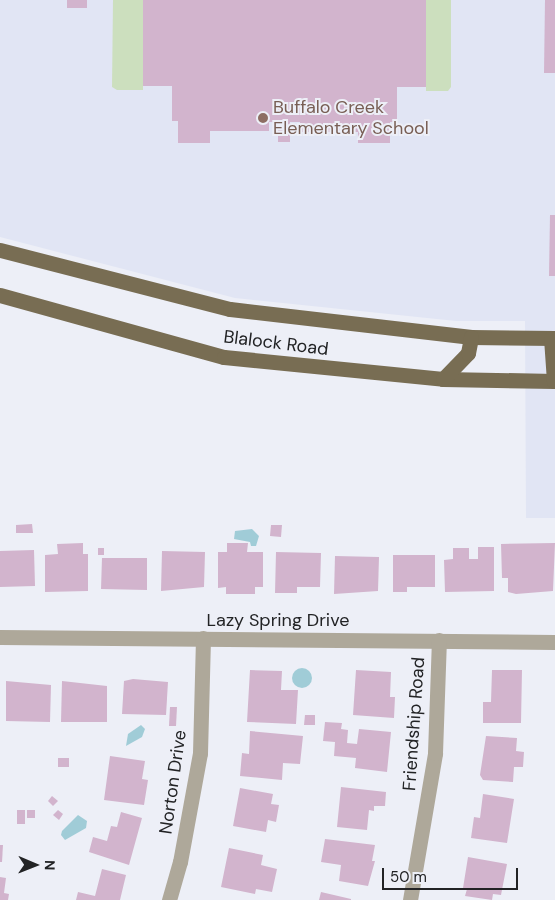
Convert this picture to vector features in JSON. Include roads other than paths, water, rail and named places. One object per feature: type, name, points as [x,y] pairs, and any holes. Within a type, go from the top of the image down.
[{"type":"main road","name":"Blalock Road","points":[[0,250],[230,309],[471,337],[553,338]]},
{"type":"main road","name":"Blalock Road","points":[[0,295],[224,358],[443,379],[555,381]]},
{"type":"main road","points":[[443,379],[468,353],[471,337]]},
{"type":"main road","points":[[553,338],[555,381]]},
{"type":"street","name":"Lazy Spring Drive","points":[[0,637],[555,642]]},
{"type":"street","name":"Norton Drive","points":[[169,900],[180,862],[200,753],[203,638]]},
{"type":"street","name":"Friendship Road","points":[[410,900],[435,753],[439,640]]},
{"type":"water","points":[[252,529],[259,536],[256,546],[251,546],[250,542],[234,539],[235,531]]},
{"type":"water","points":[[302,668],[309,671],[312,678],[309,685],[302,688],[295,685],[292,678],[295,671]]},
{"type":"water","points":[[141,725],[145,729],[142,737],[126,746],[128,734]]},
{"type":"water","points":[[78,815],[87,821],[86,828],[65,840],[61,835],[62,831]]},
{"type":"place","name":"Buffalo Creek Elementary School","points":[[263,118]]}]
